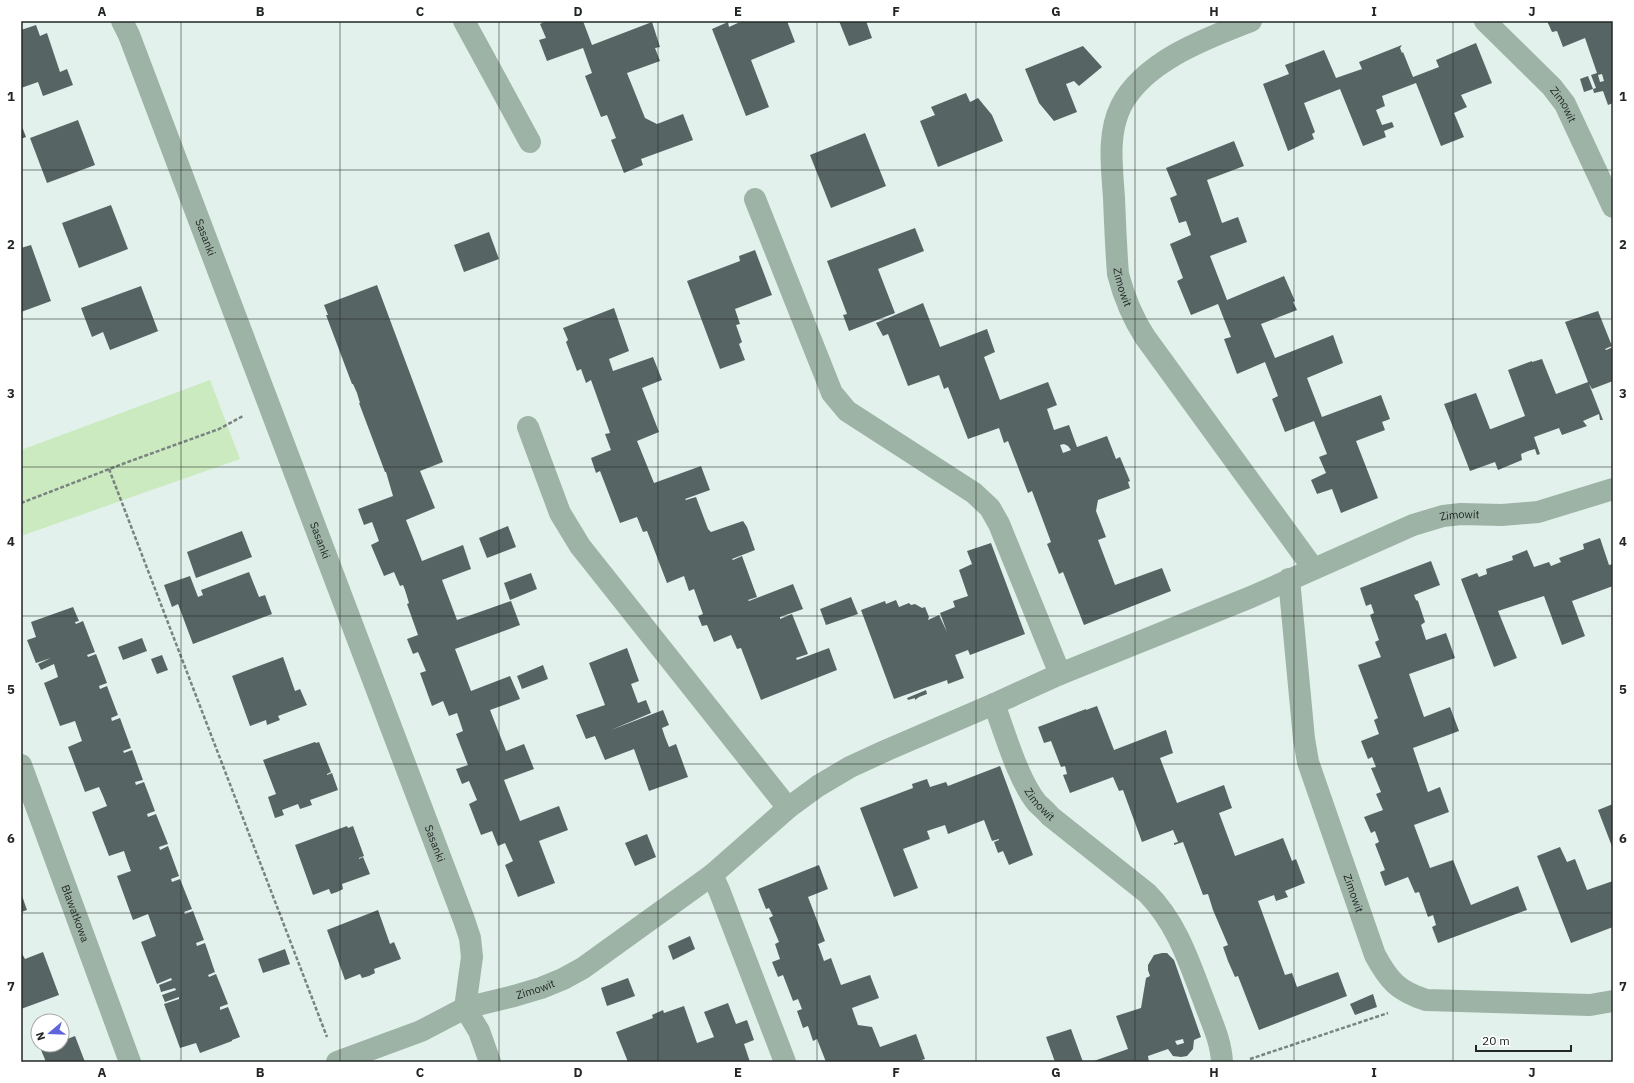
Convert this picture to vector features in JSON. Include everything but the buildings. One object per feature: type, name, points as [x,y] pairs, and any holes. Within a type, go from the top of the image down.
[{"type":"street","name":"Sasanki","points":[[122,21],[132,42],[470,938],[472,957],[471,973],[465,1008]]},
{"type":"street","points":[[464,21],[530,142]]},
{"type":"street","name":"Zimowit","points":[[1251,21],[1199,41],[1176,54],[1146,75],[1134,87],[1121,106],[1114,126],[1111,149],[1118,274],[1122,293],[1131,314],[1144,337],[1313,568]]},
{"type":"street","name":"Zimowit","points":[[1485,21],[1552,87],[1565,104],[1613,207]]},
{"type":"street","points":[[755,199],[832,393],[847,411],[974,493],[990,508],[999,524],[1060,674]]},
{"type":"street","points":[[528,427],[560,513],[580,546],[788,808]]},
{"type":"street","name":"Zimowit","points":[[337,1062],[421,1031],[465,1008],[514,996],[563,979],[583,968],[712,875],[788,808],[818,786],[850,767],[886,750],[1060,674],[1251,597],[1313,568],[1413,525],[1444,516],[1461,514],[1502,516],[1538,512],[1613,489]]},
{"type":"street","name":"Zimowit","points":[[1289,579],[1304,740],[1308,762],[1375,955],[1384,972],[1396,985],[1410,995],[1426,1000],[1590,1005],[1613,1001]]},
{"type":"street","name":"Zimowit","points":[[994,704],[1020,772],[1037,802],[1050,816],[1147,893],[1169,919],[1186,954],[1217,1036],[1222,1062]]},
{"type":"street","name":"Bławatkowa","points":[[21,765],[130,1062]]},
{"type":"street","points":[[712,875],[722,897],[785,1062]]},
{"type":"street","points":[[465,1008],[479,1031],[490,1062]]},
{"type":"path","points":[[21,503],[109,469],[219,430],[268,402]]},
{"type":"path","points":[[109,469],[256,855],[337,1062]]},
{"type":"path","points":[[1248,1060],[1426,1000]]},
{"type":"green space","points":[[210,380],[240,459],[21,536],[21,450]]}]
